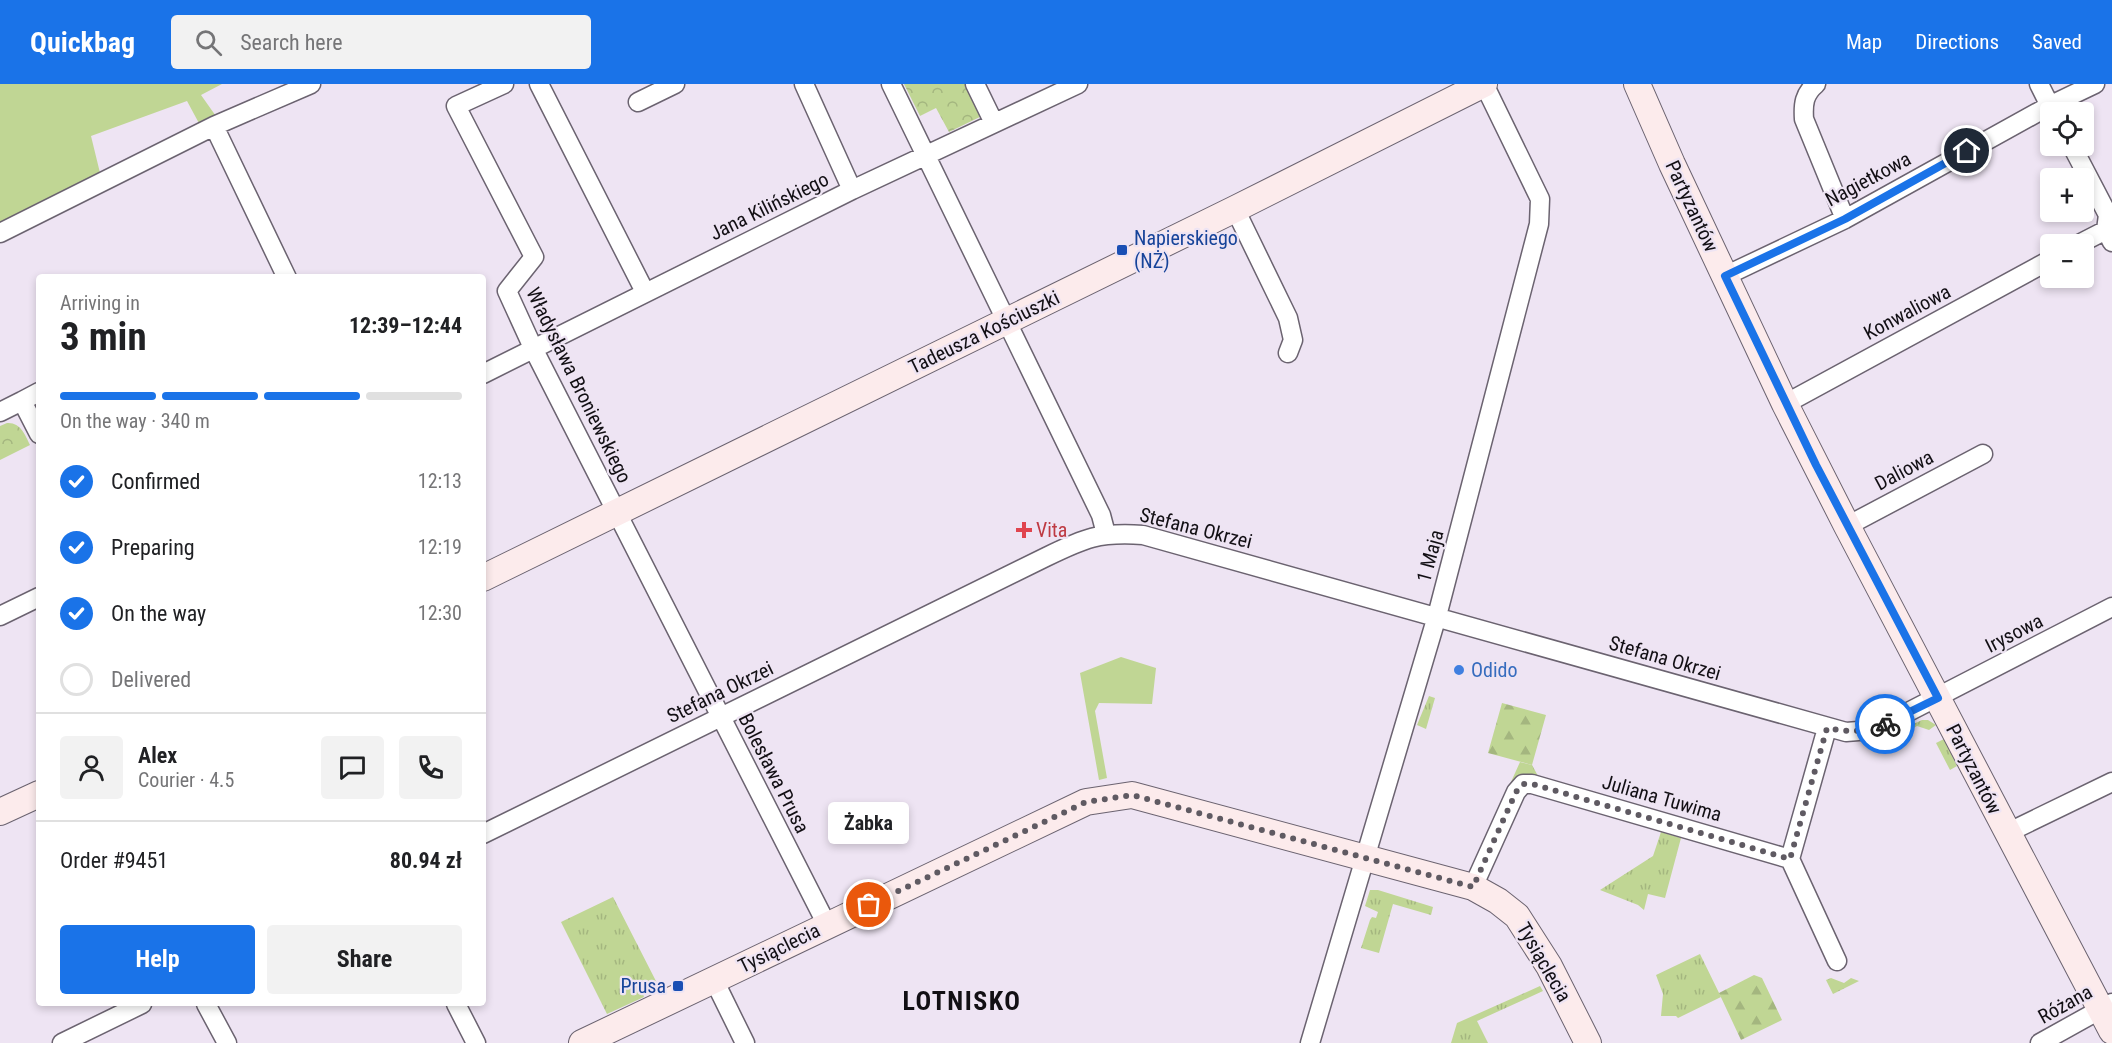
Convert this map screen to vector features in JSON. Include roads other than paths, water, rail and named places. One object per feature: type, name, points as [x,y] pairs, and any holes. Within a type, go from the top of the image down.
[{"type":"street","points":[[0,233],[214,126],[311,84]]},
{"type":"street","name":"Władysława Broniewskiego","points":[[504,84],[456,106],[534,257],[507,291],[534,350],[617,512]]},
{"type":"street","points":[[539,84],[645,292]]},
{"type":"street","points":[[638,102],[675,84]]},
{"type":"street","points":[[804,84],[852,190]]},
{"type":"street","points":[[891,84],[1101,514],[1106,534]]},
{"type":"street","points":[[975,84],[994,123]]},
{"type":"street","name":"Jana Kilińskiego","points":[[486,373],[852,190],[1078,84]]},
{"type":"street","name":"Tadeusza Kościuszki","points":[[486,577],[1235,209],[1484,84]]},
{"type":"street","name":"1 Maja","points":[[1310,1043],[1437,616],[1539,224],[1540,199],[1484,84]]},
{"type":"street","name":"Partyzantów","points":[[1637,84],[1785,404],[2007,833],[2108,1015]]},
{"type":"street","points":[[1816,84],[1807,94],[1803,106],[1804,119],[1845,219]]},
{"type":"street","points":[[2039,84],[2048,102]]},
{"type":"street","name":"Nagietkowa","points":[[2063,102],[2095,84]]},
{"type":"street","name":"Nagietkowa","points":[[1725,276],[1845,219],[2040,115]]},
{"type":"street","points":[[214,126],[285,274]]},
{"type":"street","points":[[2077,156],[2108,215],[2110,233],[2094,239]]},
{"type":"street","points":[[1235,209],[1288,318],[1293,340],[1288,353]]},
{"type":"street","name":"Konwaliowa","points":[[1785,404],[2040,265]]},
{"type":"street","points":[[0,412],[36,394]]},
{"type":"street","points":[[22,401],[36,426]]},
{"type":"street","name":"Daliowa","points":[[1847,526],[1983,454]]},
{"type":"street","name":"Bolesława Prusa","points":[[617,512],[827,925]]},
{"type":"street","name":"Stefana Okrzei","points":[[486,833],[1046,557],[1084,539],[1106,534],[1143,535],[1846,732],[1871,730],[1938,698]]},
{"type":"street","points":[[0,616],[36,598]]},
{"type":"street","name":"Irysowa","points":[[1938,698],[2112,608]]},
{"type":"street","points":[[1827,728],[1790,859],[1837,961]]},
{"type":"street","points":[[2007,833],[2112,782]]},
{"type":"street","name":"Juliana Tuwima","points":[[1473,887],[1516,792],[1523,784],[1532,784],[1790,859]]},
{"type":"street","points":[[0,812],[36,795]]},
{"type":"street","name":"Tysiąclecia","points":[[582,1043],[1086,802],[1132,795],[1473,887],[1498,901],[1517,916],[1549,966],[1588,1043]]},
{"type":"street","points":[[714,980],[745,1043]]},
{"type":"street","points":[[62,1043],[138,1006]]},
{"type":"street","points":[[207,1006],[227,1043]]},
{"type":"street","points":[[457,1006],[476,1043]]},
{"type":"street","name":"Różana","points":[[2040,1043],[2108,1015]]},
{"type":"place","name":"Napierskiego (NŻ)","points":[[1122,250]]},
{"type":"place","name":"Vita","points":[[1024,530]]},
{"type":"place","name":"Odido","points":[[1459,670]]},
{"type":"place","name":"Żabka","points":[[869,905]]},
{"type":"place","name":"Prusa","points":[[678,986]]},
{"type":"district","name":"LOTNISKO","points":[[962,1001]]}]
